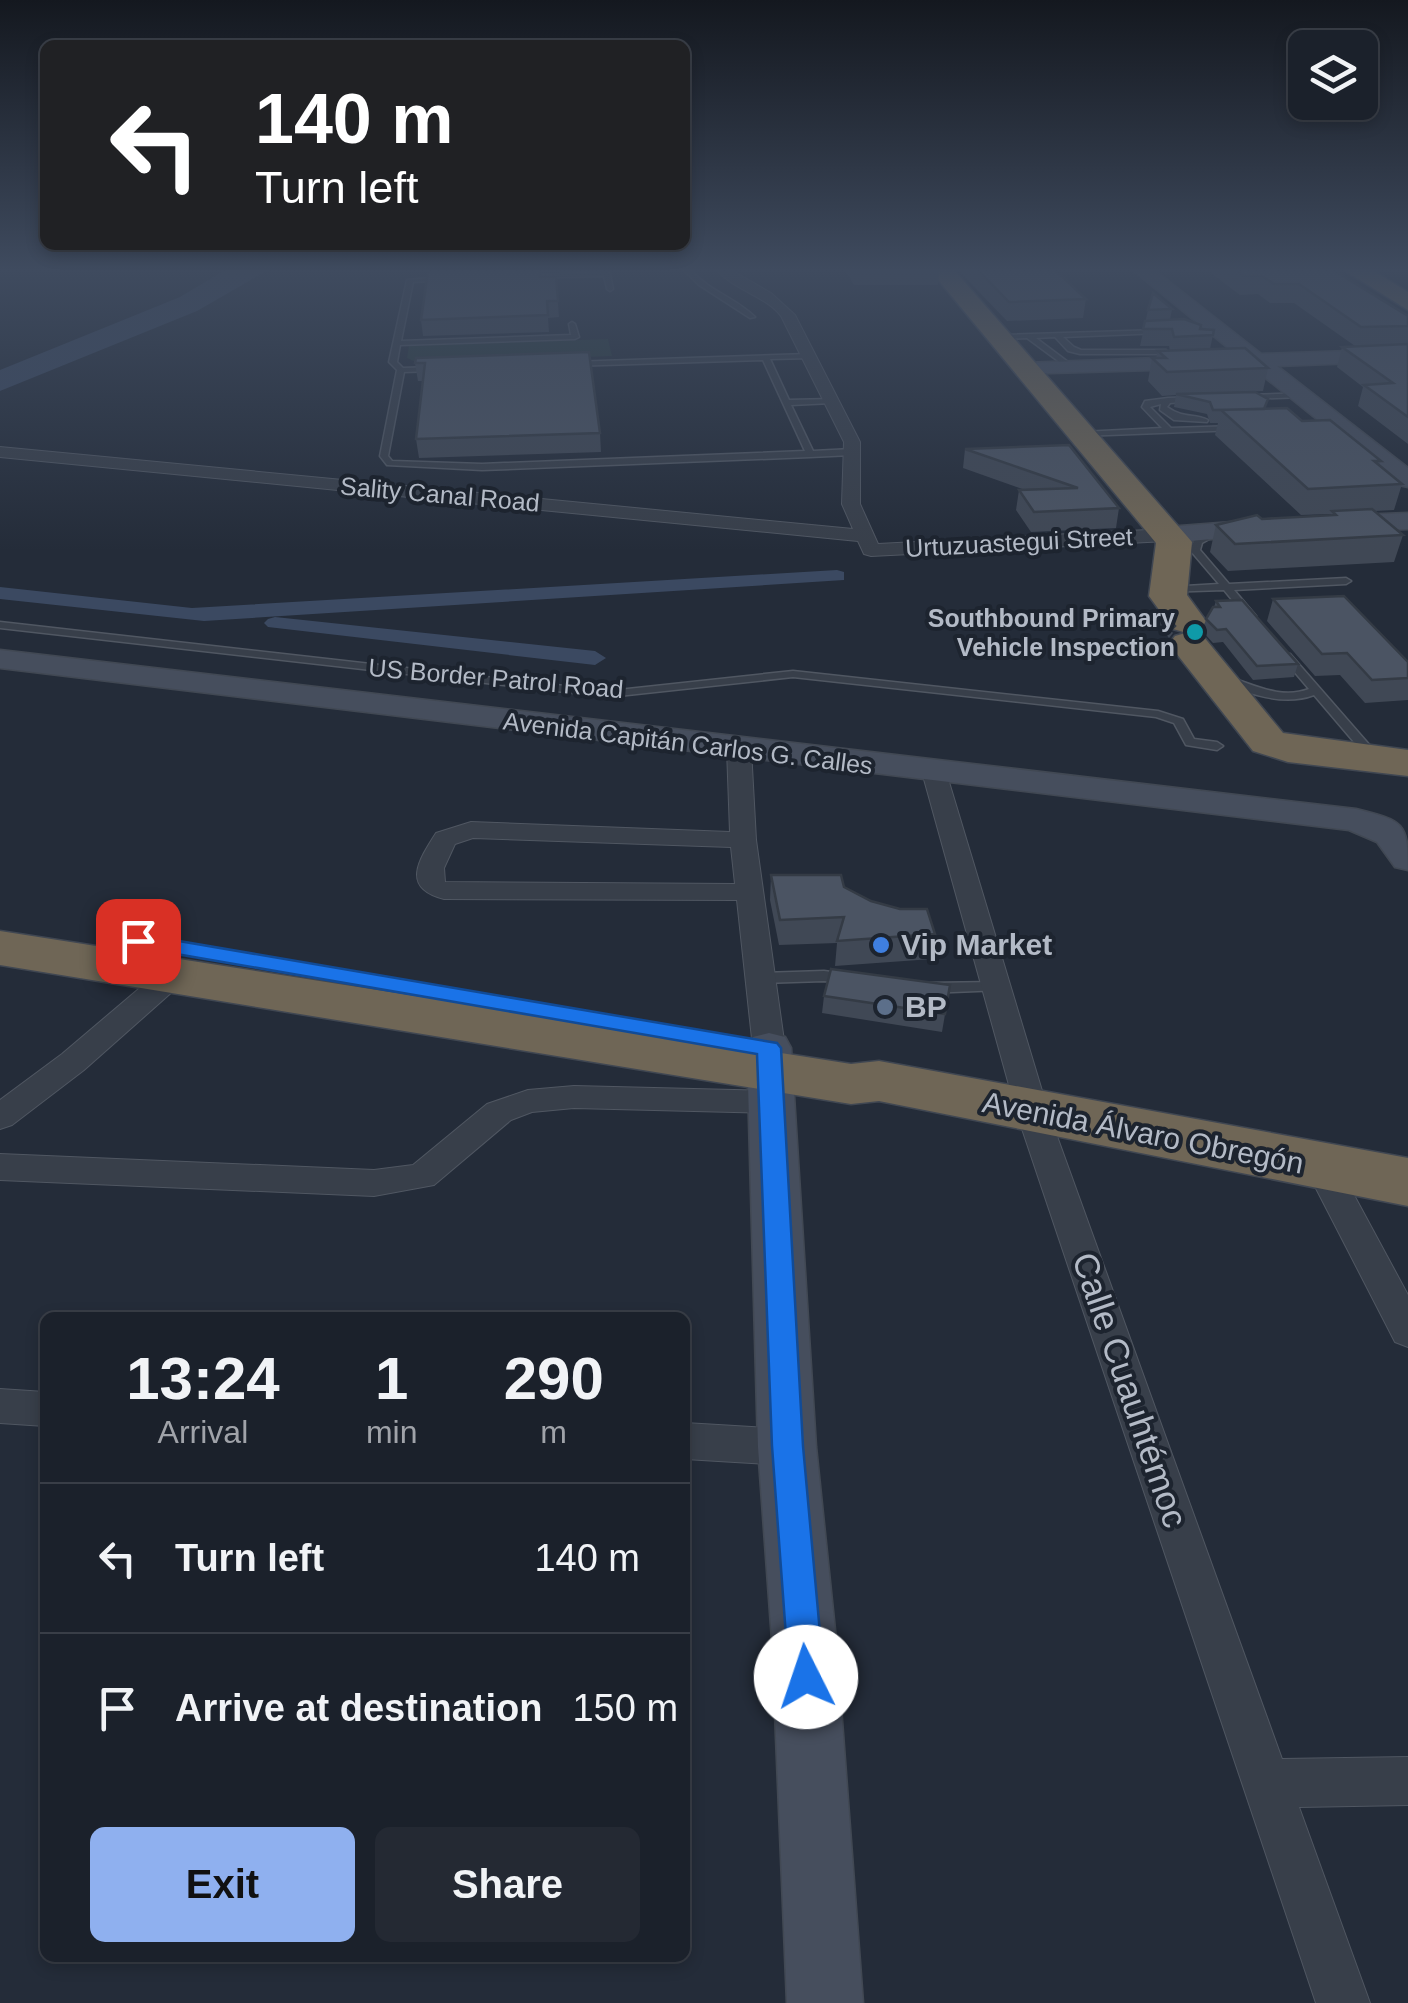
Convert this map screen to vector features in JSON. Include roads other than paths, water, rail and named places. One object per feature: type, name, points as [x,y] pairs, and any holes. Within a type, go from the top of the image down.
[{"type":"highway","points":[[1022,363],[1186,556],[1199,634],[1268,742],[1288,749],[1388,754]]},
{"type":"highway","name":"Avenida Álvaro Obregón","points":[[0,917],[770,1074]]},
{"type":"highway","name":"Avenida Álvaro Obregón","points":[[0,948],[770,1074],[851,1084],[879,1082],[1408,1182]]},
{"type":"street","points":[[812,363],[852,442],[849,493],[868,543]]},
{"type":"street","points":[[1026,368],[1118,363]]},
{"type":"street","points":[[1265,363],[1303,395],[1329,424],[1408,480]]},
{"type":"street","name":"Sality Canal Road","points":[[0,452],[868,543]]},
{"type":"street","name":"Urtuzuastegui Street","points":[[1170,539],[1301,526],[1408,524]]},
{"type":"street","name":"Urtuzuastegui Street","points":[[868,543],[1170,539],[1408,524]]},
{"type":"street","name":"Avenida Capitán Carlos G. Calles","points":[[0,659],[1356,820],[1390,834],[1408,859]]},
{"type":"street","points":[[739,749],[743,840],[770,1074],[787,1446],[804,1640],[824,2003]]},
{"type":"street","name":"Calle Cuauhtémoc","points":[[934,772],[1034,1114],[1343,2003]]},
{"type":"street","points":[[743,840],[471,830],[445,839],[428,870],[428,878],[433,887],[444,891],[748,892]]},
{"type":"street","points":[[0,1117],[73,1062],[170,976]]},
{"type":"street","points":[[0,1166],[374,1183],[422,1176],[498,1112],[528,1101],[770,1074]]},
{"type":"street","points":[[1322,1167],[1408,1331]]},
{"type":"street","points":[[0,1406],[40,1409]]},
{"type":"street","points":[[690,1441],[787,1446]]},
{"type":"street","points":[[1268,1783],[1408,1781]]},
{"type":"lane","points":[[395,363],[401,370]]},
{"type":"lane","points":[[554,364],[573,363]]},
{"type":"lane","points":[[768,363],[810,454]]},
{"type":"lane","points":[[1064,363],[1069,367]]},
{"type":"lane","points":[[401,370],[440,368]]},
{"type":"lane","points":[[401,370],[384,456],[390,463],[482,468],[852,452]]},
{"type":"lane","points":[[1230,398],[1303,395]]},
{"type":"lane","points":[[1246,397],[1275,408]]},
{"type":"lane","points":[[1169,431],[1146,408],[1149,402],[1198,399]]},
{"type":"lane","points":[[1165,400],[1163,408],[1172,417],[1184,420],[1248,418]]},
{"type":"lane","points":[[786,403],[832,401]]},
{"type":"lane","points":[[1082,434],[1242,428]]},
{"type":"lane","points":[[1211,535],[1198,541],[1195,550],[1265,632]]},
{"type":"lane","points":[[1227,587],[1346,581]]},
{"type":"lane","points":[[1227,587],[1199,634],[1290,697],[1316,690]]},
{"type":"lane","name":"US Border Patrol Road","points":[[0,625],[609,694],[793,674],[1158,714],[1179,721],[1190,742],[1217,746]]},
{"type":"lane","points":[[1278,646],[1316,690],[1388,754]]},
{"type":"lane","points":[[760,978],[824,976],[866,983]]},
{"type":"lane","points":[[912,987],[997,987]]},
{"type":"water","points":[[16,363],[68,363],[0,391],[0,370]]},
{"type":"waterway","points":[[192,614],[837,576]]},
{"type":"waterway","points":[[0,593],[192,614]]},
{"type":"waterway","points":[[188,614],[192,614]]},
{"type":"waterway","points":[[192,614],[204,615]]},
{"type":"waterway","points":[[275,623],[595,658]]},
{"type":"place","name":"Southbound Primary Vehicle Inspection","points":[[1195,632]]},
{"type":"place","name":"Vip Market","points":[[881,945]]},
{"type":"place","name":"BP","points":[[885,1007]]}]
